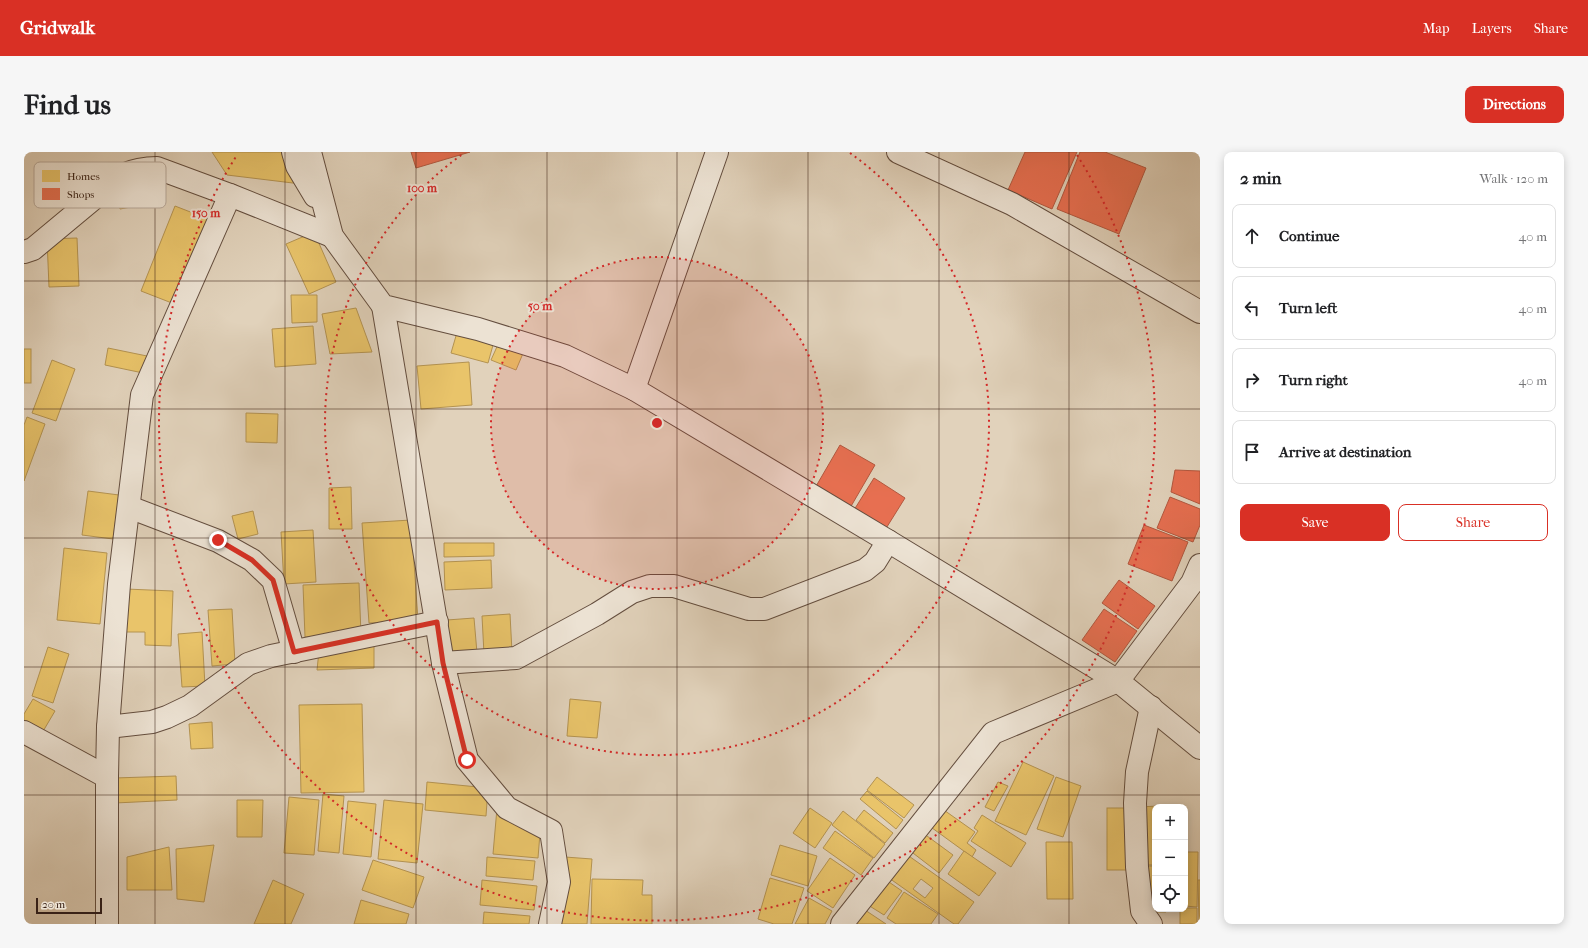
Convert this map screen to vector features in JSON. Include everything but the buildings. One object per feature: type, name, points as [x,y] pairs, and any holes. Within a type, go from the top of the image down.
[{"type":"street","points":[[292,152],[301,173],[326,212]]},
{"type":"street","points":[[310,152],[332,236],[383,306],[443,663],[467,760],[507,808],[551,831],[559,882],[550,924]]},
{"type":"street","points":[[634,389],[717,152]]},
{"type":"street","points":[[898,152],[1012,204],[1200,312]]},
{"type":"street","points":[[166,171],[332,236]]},
{"type":"street","points":[[107,924],[108,727],[119,584],[142,395],[230,195]]},
{"type":"street","points":[[24,252],[34,249],[82,208]]},
{"type":"street","points":[[383,306],[478,328],[565,356],[634,389],[1118,681],[1200,748]]},
{"type":"street","points":[[129,507],[218,540],[252,560],[273,580],[294,652]]},
{"type":"street","points":[[443,663],[516,658],[597,614],[632,592],[650,586],[674,586],[749,609],[764,609],[865,570],[875,562],[888,541]]},
{"type":"street","points":[[842,924],[993,733],[1118,681],[1197,580]]},
{"type":"street","points":[[108,727],[152,722],[167,717],[190,706],[248,664],[271,656],[437,622]]},
{"type":"street","points":[[1150,707],[1137,772],[1135,803],[1137,866],[1142,911],[1151,924]]},
{"type":"street","points":[[24,732],[107,777]]},
{"type":"route","points":[[218,540],[252,560],[273,580],[294,652],[437,622],[443,663],[467,760]]}]
